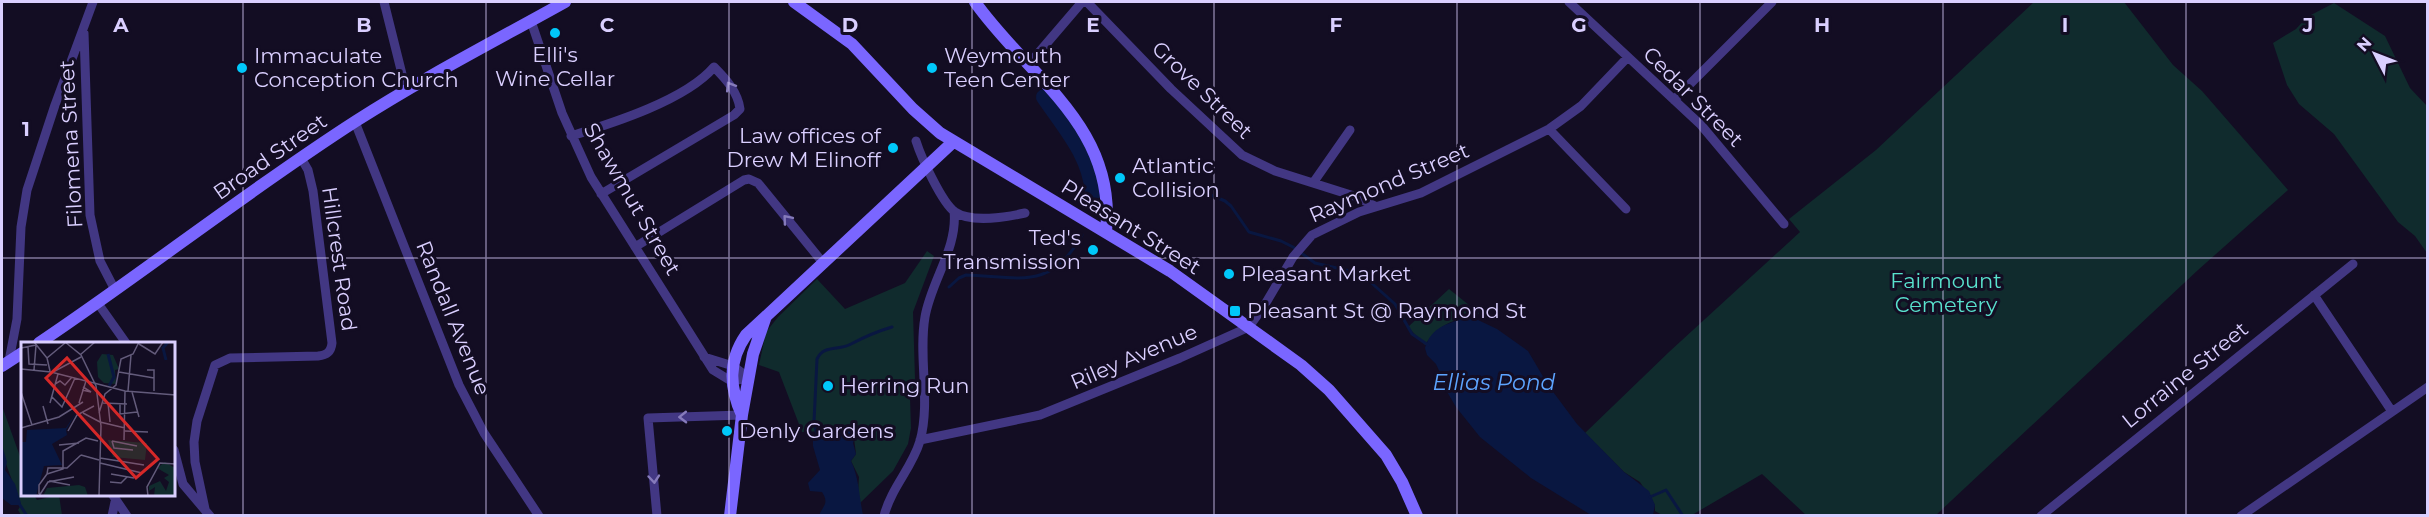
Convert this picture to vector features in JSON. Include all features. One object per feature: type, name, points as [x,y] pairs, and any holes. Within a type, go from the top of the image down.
[{"type":"main road","name":"Broad Street","points":[[40,342],[355,122],[406,90],[565,2]]},
{"type":"main road","name":"Pleasant Street","points":[[794,2],[852,44],[921,118],[953,142],[1170,271],[1301,365],[1329,390],[1386,455],[1402,482],[1417,516]]},
{"type":"main road","points":[[975,2],[1078,122],[1092,145],[1107,195],[1106,231]]},
{"type":"main road","points":[[742,415],[732,373],[742,342],[953,142]]},
{"type":"main road","points":[[730,516],[742,415],[757,338],[766,317]]},
{"type":"main road","points":[[5,363],[21,354]]},
{"type":"street","points":[[5,363],[17,319],[21,227],[26,194],[42,142],[93,2]]},
{"type":"street","points":[[384,2],[406,90]]},
{"type":"street","points":[[1029,63],[1082,2]]},
{"type":"street","name":"Grove Street","points":[[1087,2],[1171,89],[1236,150],[1257,163],[1354,196],[1375,206]]},
{"type":"street","name":"Cedar Street","points":[[1569,2],[1701,124],[1784,224]]},
{"type":"street","points":[[1674,100],[1772,2]]},
{"type":"street","name":"Shawmut Street","points":[[531,21],[571,136],[601,194],[713,370],[720,376],[732,373],[749,378]]},
{"type":"street","name":"Filomena Street","points":[[84,28],[90,215],[100,261],[115,290]]},
{"type":"street","name":"Raymond Street","points":[[1249,327],[1293,257],[1305,241],[1319,230],[1375,206],[1421,193],[1549,129],[1581,106],[1628,57]]},
{"type":"street","points":[[571,136],[633,114],[696,84],[714,67],[729,83],[740,108],[734,115],[601,194]]},
{"type":"street","name":"Randall Avenue","points":[[355,122],[459,385],[484,433],[539,516]]},
{"type":"street","points":[[1549,129],[1626,209]]},
{"type":"street","points":[[1313,183],[1350,130]]},
{"type":"street","points":[[916,141],[926,169],[954,211],[966,216],[994,218],[1025,213]]},
{"type":"street","name":"Hillcrest Road","points":[[208,513],[195,462],[194,442],[197,421],[216,365],[230,358],[318,356],[326,354],[331,349],[311,180],[301,158]]},
{"type":"street","points":[[635,247],[749,179],[758,183],[824,264]]},
{"type":"street","points":[[884,516],[892,495],[911,464],[920,440],[923,417],[924,320],[934,285],[954,234],[954,211]]},
{"type":"street","name":"Lorraine Street","points":[[2041,516],[2353,264]]},
{"type":"street","points":[[2314,295],[2391,410]]},
{"type":"street","points":[[97,302],[125,342]]},
{"type":"street","name":"Riley Avenue","points":[[920,440],[1033,417],[1180,358],[1249,327]]},
{"type":"street","name":"Shawmut Street","points":[[702,356],[732,373],[749,378]]},
{"type":"street","points":[[2241,516],[2427,387]]},
{"type":"street","points":[[657,516],[648,418],[742,415]]},
{"type":"street","points":[[176,458],[183,484],[208,513]]},
{"type":"street","points":[[112,516],[113,498]]},
{"type":"street","points":[[113,498],[127,516]]},
{"type":"green space","name":"Fairmount Cemetery","points":[[2034,2],[2124,2],[2173,65],[2202,91],[2288,190],[2198,270],[1936,515],[1806,515],[1762,474],[1692,515],[1662,515],[1655,511],[1655,505],[1640,482],[1624,472],[1585,433],[1669,352],[1800,232],[1789,219],[1876,150]]},
{"type":"green space","points":[[2334,3],[2385,36],[2410,88],[2427,106],[2427,253],[2415,236],[2398,222],[2334,134],[2299,104],[2287,85],[2273,43],[2296,29],[2307,17]]},
{"type":"green space","points":[[927,251],[934,256],[913,312],[915,379],[910,397],[911,428],[908,444],[893,471],[860,503],[859,477],[851,461],[856,454],[854,438],[845,430],[802,432],[779,372],[759,365],[766,332],[817,279],[845,309],[905,283]]},
{"type":"green space","points":[[1449,289],[1479,313],[1475,319],[1460,319],[1446,324],[1434,333],[1425,345],[1408,327]]},
{"type":"green space","points":[[2,406],[21,459],[21,496],[35,496],[37,500],[59,496],[62,515],[21,515],[18,510],[21,505],[2,453]]},
{"type":"water","name":"Ellias Pond","points":[[1467,318],[1478,320],[1497,329],[1528,351],[1548,385],[1577,424],[1624,472],[1649,491],[1655,505],[1653,515],[1591,515],[1531,478],[1480,437],[1456,407],[1443,385],[1436,364],[1427,355],[1425,348],[1431,335],[1441,327]]},
{"type":"water","points":[[847,427],[857,432],[853,443],[856,454],[851,461],[863,515],[819,515],[825,499],[822,492],[810,491],[808,483],[820,470],[813,440],[817,432],[843,431]]},
{"type":"water","points":[[2,445],[7,462],[5,470],[15,484],[20,505],[11,505],[2,498]]},
{"type":"waterway","points":[[1044,97],[1082,154],[1091,179],[1093,193]]},
{"type":"waterway","points":[[1204,192],[1231,206],[1249,232],[1281,241],[1315,263],[1350,271],[1367,279],[1395,304],[1412,334],[1428,345]]},
{"type":"waterway","points":[[1094,203],[1093,193],[1096,193]]},
{"type":"waterway","points":[[949,287],[966,275],[1018,278],[1046,273],[1070,253],[1082,235]]},
{"type":"waterway","points":[[817,435],[814,422],[817,359],[820,354],[892,327]]},
{"type":"waterway","points":[[1650,497],[1666,490],[1683,516]]},
{"type":"waterway","points":[[20,505],[27,516]]},
{"type":"place","name":"Elli's Wine Cellar","points":[[555,33]]},
{"type":"place","name":"Immaculate Conception Church","points":[[242,68]]},
{"type":"place","name":"Weymouth Teen Center","points":[[932,68]]},
{"type":"place","name":"Law offices of Drew M Elinoff","points":[[893,148]]},
{"type":"place","name":"Atlantic Collision","points":[[1120,178]]},
{"type":"place","name":"Ted's Transmission","points":[[1093,250]]},
{"type":"place","name":"Pleasant Market","points":[[1229,274]]},
{"type":"place","name":"Pleasant St @ Raymond St","points":[[1235,311]]},
{"type":"place","name":"Herring Run","points":[[828,386]]},
{"type":"place","name":"Denly Gardens","points":[[727,431]]}]
